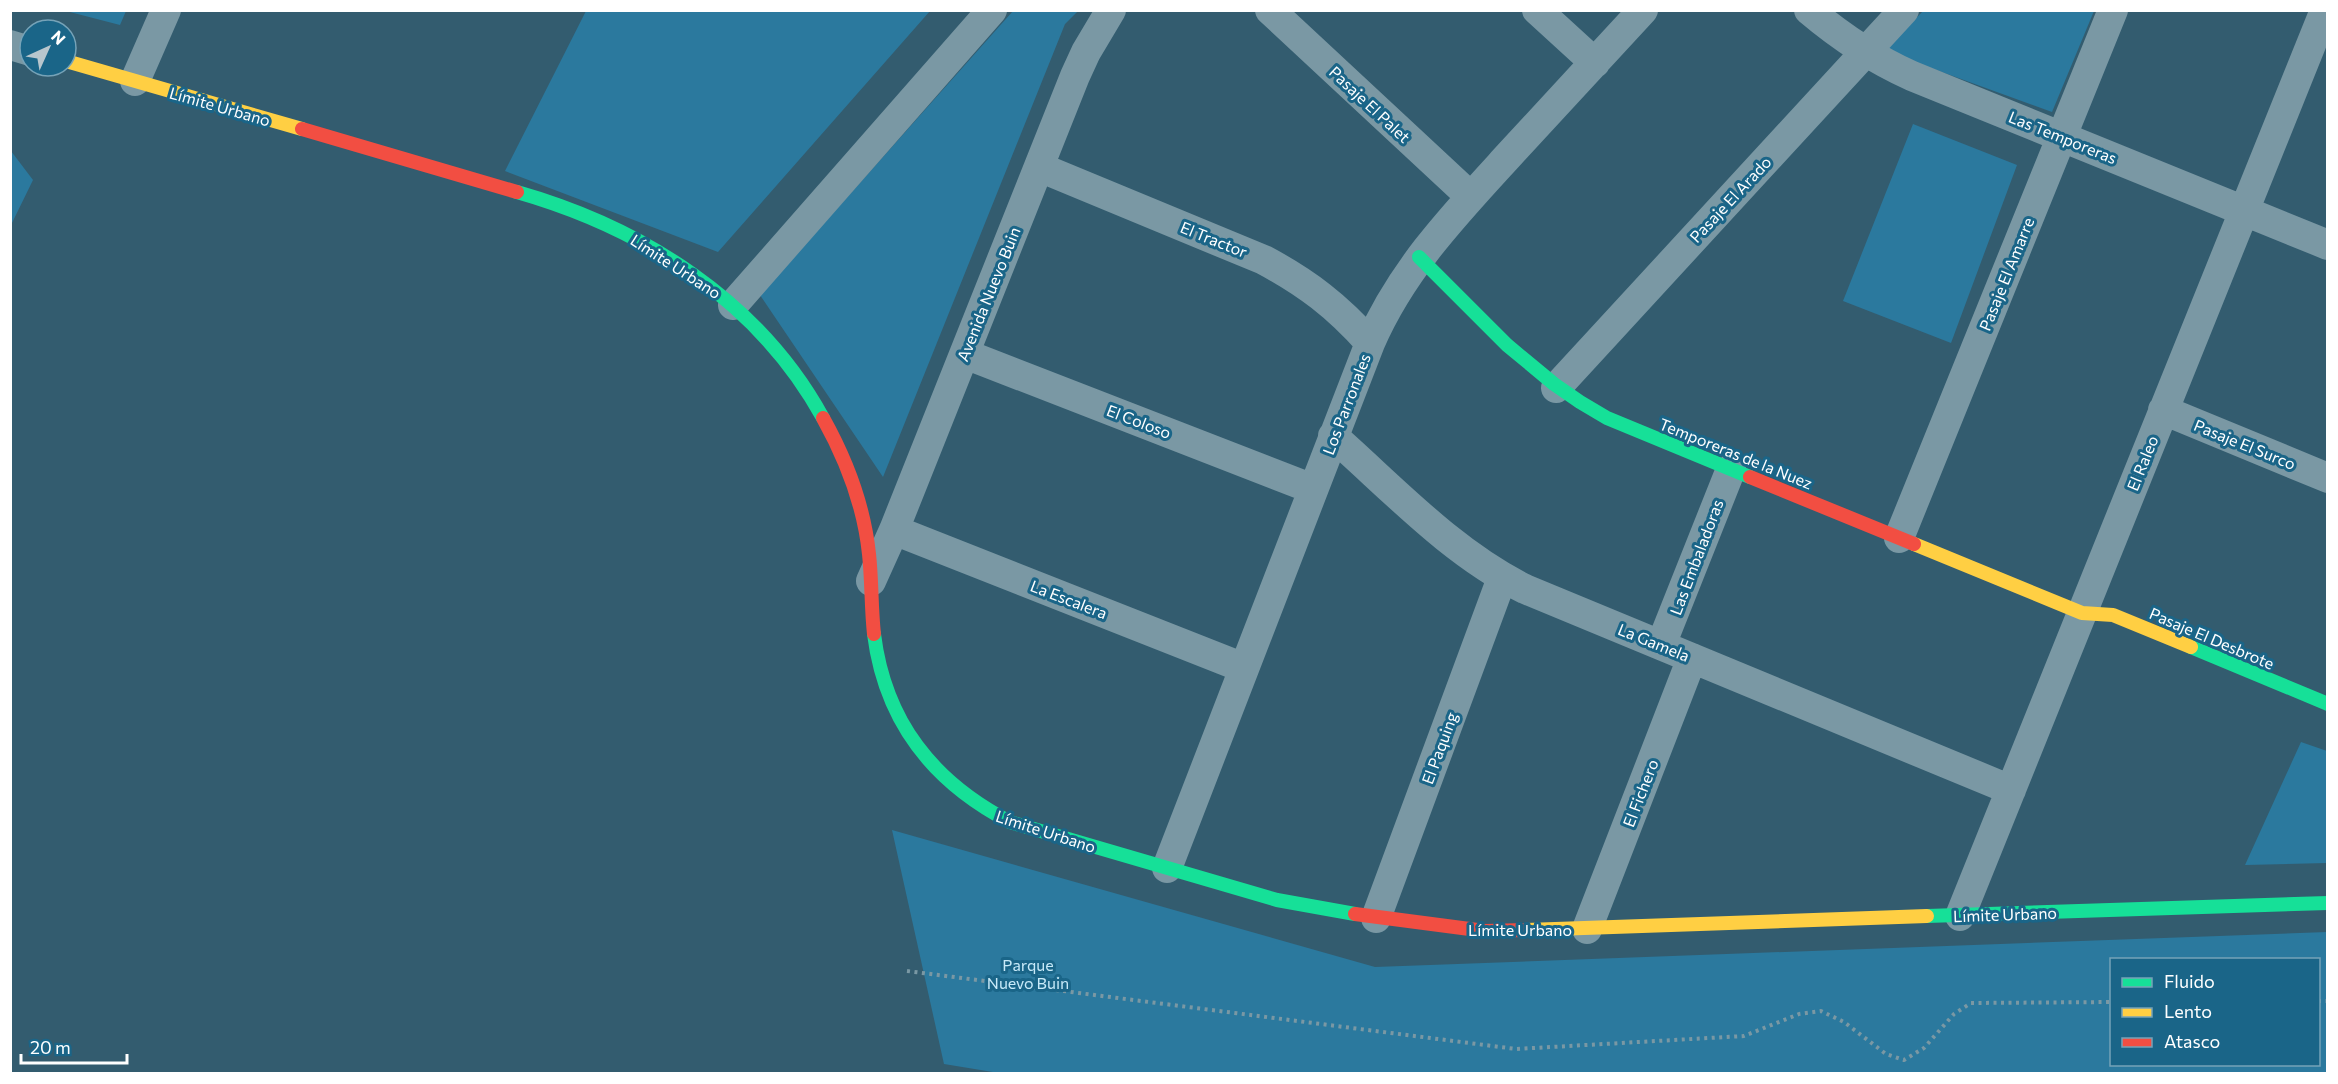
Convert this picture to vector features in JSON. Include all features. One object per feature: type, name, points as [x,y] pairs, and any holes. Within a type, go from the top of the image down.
[{"type":"street","points":[[135,81],[166,10]]},
{"type":"street","points":[[733,305],[992,10]]},
{"type":"street","name":"Avenida Nuevo Buin","points":[[871,581],[894,530],[1086,52],[1111,10]]},
{"type":"street","name":"Pasaje El Palet","points":[[1270,10],[1471,197]]},
{"type":"street","points":[[1538,10],[1595,63]]},
{"type":"street","name":"Los Parronales","points":[[1167,868],[1333,436],[1370,343],[1395,293],[1419,257],[1471,197],[1643,10]]},
{"type":"street","name":"Las Temporeras","points":[[1809,10],[1865,52],[1912,76],[2328,244]]},
{"type":"street","name":"Pasaje El Arado","points":[[1556,388],[1904,10]]},
{"type":"street","name":"Pasaje El Amarre","points":[[1899,537],[2113,10]]},
{"type":"street","name":"El Raleo","points":[[1960,916],[2325,10]]},
{"type":"street","name":"Límite Urbano","points":[[78,64],[535,197],[585,215],[634,237],[700,278],[733,305],[787,363],[831,434],[852,481],[862,513],[871,581],[874,636],[887,690],[899,717],[917,748],[940,776],[963,796],[989,813],[1010,822],[1276,900],[1376,918],[1485,931],[2328,903]]},
{"type":"street","name":"El Tractor","points":[[1039,167],[1264,260],[1296,277],[1326,298],[1370,343]]},
{"type":"street","name":"Temporeras de la Nuez","points":[[1419,257],[1504,343],[1556,388],[1607,418],[2082,613]]},
{"type":"street","name":"El Coloso","points":[[964,354],[1313,489]]},
{"type":"street","name":"Pasaje El Surco","points":[[2163,410],[2328,477]]},
{"type":"street","name":"La Gamela","points":[[1333,436],[1466,554],[1502,578],[2011,790]]},
{"type":"street","name":"Las Embaladoras","points":[[1661,645],[1731,469]]},
{"type":"street","name":"La Escalera","points":[[894,530],[1244,668]]},
{"type":"street","name":"El Paquing","points":[[1376,918],[1502,578]]},
{"type":"street","name":"Pasaje El Desbrote","points":[[2082,613],[2113,615],[2328,704]]},
{"type":"street","name":"El Fichero","points":[[1587,929],[1692,658]]},
{"type":"path","points":[[907,971],[1516,1049],[1744,1036],[1799,1014],[1821,1011],[1844,1022],[1886,1054],[1904,1060],[1924,1048],[1954,1014],[1971,1003],[2110,1002]]},
{"type":"green space","points":[[66,11],[126,11],[120,25]]},
{"type":"green space","points":[[586,11],[930,11],[718,252],[505,171]]},
{"type":"green space","points":[[1013,11],[1078,11],[1065,24],[883,477],[760,295]]},
{"type":"green space","points":[[1923,11],[2094,11],[2052,112],[1884,51]]},
{"type":"green space","points":[[1913,124],[2017,165],[1951,343],[1843,301]]},
{"type":"green space","points":[[11,151],[33,180],[11,225]]},
{"type":"green space","points":[[2301,742],[2327,751],[2327,863],[2245,865]]},
{"type":"green space","name":"Parque Nuevo Buin","points":[[892,830],[1375,967],[2327,932],[2327,1073],[1005,1074],[944,1064]]},
{"type":"traffic: fast","points":[[517,192],[564,207],[609,226],[652,248],[693,275],[731,305],[766,338],[797,376],[823,418]]},
{"type":"traffic: fast","points":[[1419,257],[1507,345],[1554,384],[1580,402],[1607,418],[1750,477]]},
{"type":"traffic: fast","points":[[874,634],[880,666],[889,695],[917,746],[936,768],[982,806],[1010,822],[1277,900],[1355,914]]},
{"type":"traffic: fast","points":[[2191,647],[2328,704]]},
{"type":"traffic: fast","points":[[1927,916],[2328,903]]},
{"type":"traffic: slow","points":[[78,64],[302,129]]},
{"type":"traffic: slow","points":[[1914,544],[2082,613],[2113,615],[2191,647]]},
{"type":"traffic: slow","points":[[1526,930],[1927,916]]},
{"type":"traffic: jam","points":[[302,129],[517,192]]},
{"type":"traffic: jam","points":[[823,418],[847,467],[859,501],[867,536],[874,634]]},
{"type":"traffic: jam","points":[[1750,477],[1914,544]]},
{"type":"traffic: jam","points":[[1355,914],[1485,931],[1526,930]]}]
